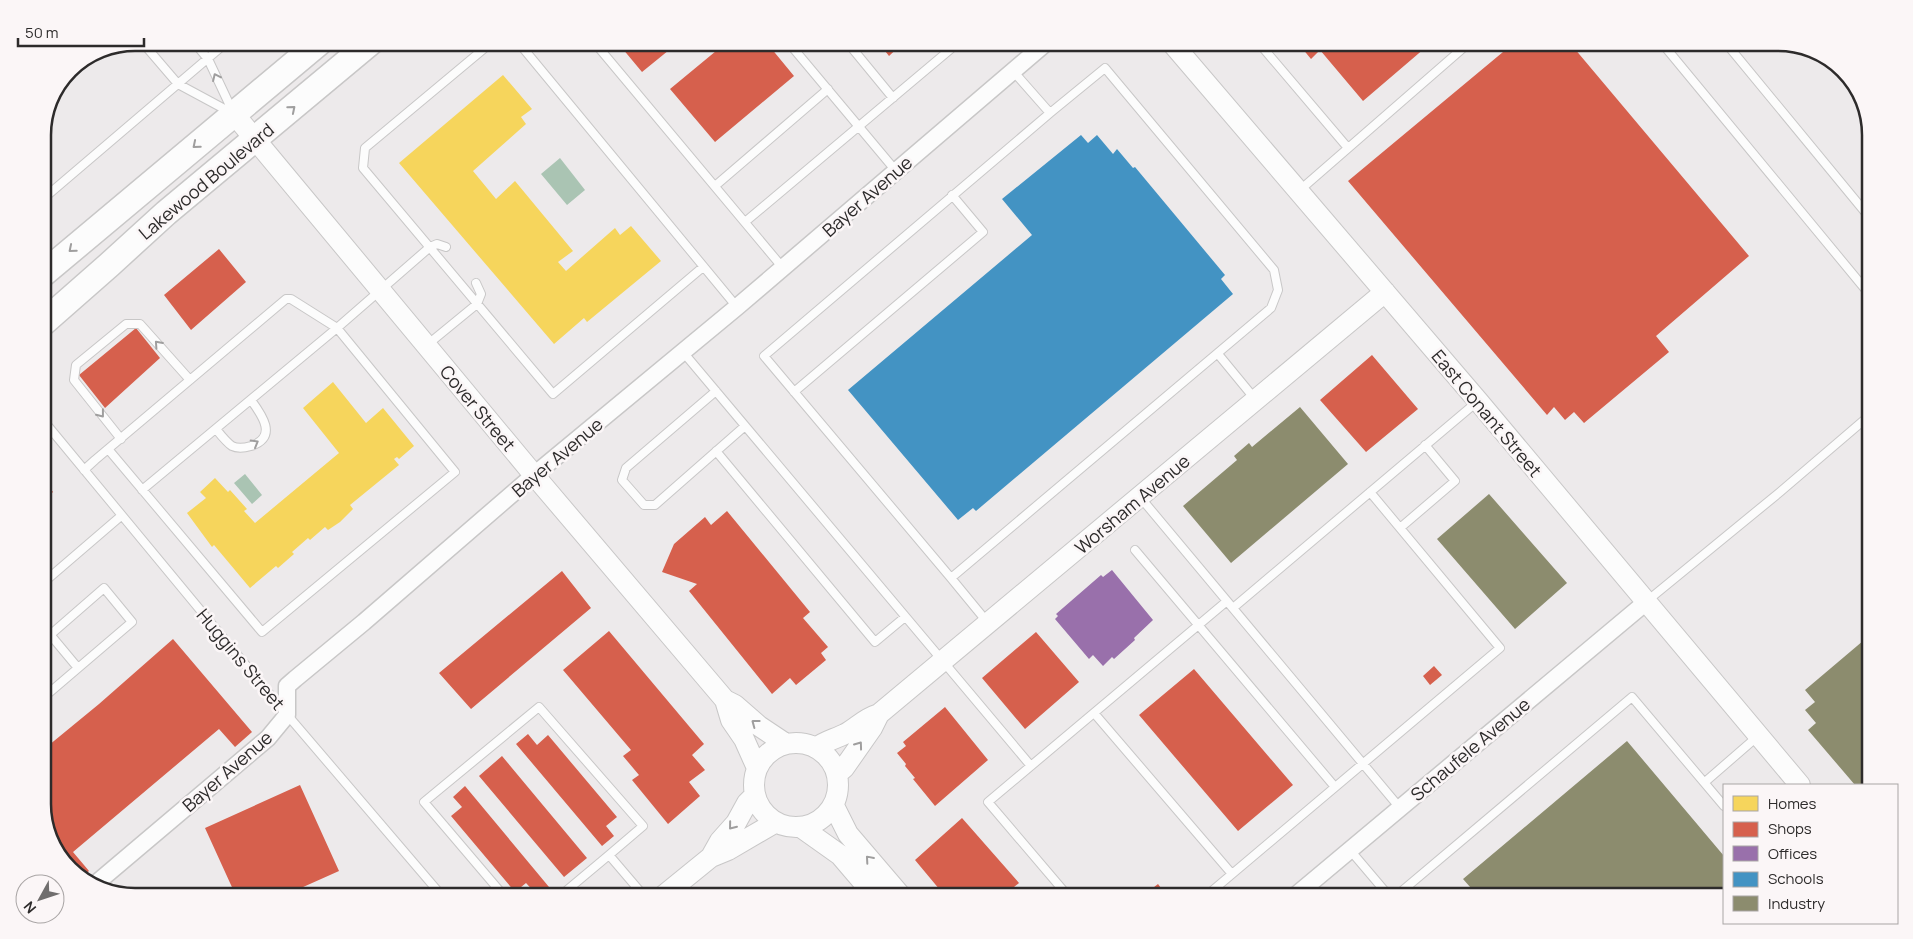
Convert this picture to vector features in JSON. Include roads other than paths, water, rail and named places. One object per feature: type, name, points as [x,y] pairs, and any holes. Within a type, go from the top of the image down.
[{"type":"main road","name":"Lakewood Boulevard","points":[[51,267],[309,51]]},
{"type":"main road","name":"Lakewood Boulevard","points":[[51,316],[166,212],[360,51]]},
{"type":"street","name":"Bayer Avenue","points":[[100,880],[268,738],[286,714],[287,686],[295,678],[364,622],[534,476],[783,268],[1036,51]]},
{"type":"street","name":"East Conant Street","points":[[1179,51],[1478,401],[1645,603],[1799,784]]},
{"type":"street","name":"Cover Street","points":[[234,114],[534,476],[724,700],[731,720],[744,738],[757,768]]},
{"type":"street","name":"Worsham Avenue","points":[[816,748],[845,734],[866,719],[879,714],[1385,292]]},
{"type":"street","name":"Schaufele Avenue","points":[[1305,888],[1645,603]]},
{"type":"street","name":"Cover Street","points":[[724,700],[736,705],[753,721],[786,744]]},
{"type":"street","name":"Worsham Avenue","points":[[837,774],[844,768],[872,728],[879,714]]},
{"type":"street","points":[[786,744],[807,744],[816,748],[826,755],[833,764],[837,774],[838,796],[834,806],[826,816],[815,824],[802,828],[784,826],[766,816],[755,796],[754,786],[757,768],[769,753],[786,744]]},
{"type":"street","points":[[711,857],[720,841],[736,823],[747,803],[755,796]]},
{"type":"street","points":[[834,806],[848,834],[894,888]]},
{"type":"street","points":[[673,888],[711,857],[728,850],[776,822]]},
{"type":"street","points":[[802,828],[840,855],[868,888]]},
{"type":"lane","points":[[151,51],[178,84],[234,114]]},
{"type":"lane","points":[[201,51],[208,59],[234,114]]},
{"type":"lane","points":[[51,192],[217,51]]},
{"type":"lane","points":[[481,51],[365,148],[363,168],[553,394],[703,267]]},
{"type":"lane","points":[[525,51],[703,267],[738,306]]},
{"type":"lane","points":[[602,51],[783,268]]},
{"type":"lane","points":[[796,51],[896,171]]},
{"type":"lane","points":[[854,51],[893,98]]},
{"type":"lane","points":[[745,222],[948,51]]},
{"type":"lane","points":[[1266,51],[1348,148]]},
{"type":"lane","points":[[1299,190],[1460,51]]},
{"type":"lane","points":[[1668,51],[1862,285]]},
{"type":"lane","points":[[1732,51],[1862,208]]},
{"type":"lane","points":[[951,578],[1271,308],[1278,290],[1274,270],[1106,68],[952,195],[764,356],[988,624]]},
{"type":"lane","points":[[1013,71],[1050,114]]},
{"type":"lane","points":[[715,186],[828,89]]},
{"type":"lane","points":[[794,392],[983,232],[952,195]]},
{"type":"lane","points":[[142,490],[337,328],[430,247],[437,244],[446,247]]},
{"type":"lane","points":[[427,345],[477,304],[481,294],[476,283]]},
{"type":"lane","points":[[84,470],[108,449],[286,299],[291,299],[337,328],[455,472],[262,632],[108,449]]},
{"type":"lane","points":[[121,438],[74,380],[76,365],[126,324],[140,324],[190,380]]},
{"type":"lane","points":[[682,352],[1031,766]]},
{"type":"lane","points":[[1218,354],[1257,400]]},
{"type":"lane","points":[[716,391],[626,468],[622,480],[644,504],[655,505],[744,426]]},
{"type":"lane","points":[[216,429],[232,446],[243,449],[256,445],[264,438],[266,430],[264,418],[251,400]]},
{"type":"lane","points":[[1233,608],[1478,401]]},
{"type":"lane","points":[[1645,603],[1862,422]]},
{"type":"lane","name":"Huggins Street","points":[[51,430],[286,714],[435,888]]},
{"type":"lane","points":[[1400,528],[1455,481],[1425,445]]},
{"type":"lane","points":[[716,451],[875,642],[905,617]]},
{"type":"lane","points":[[1215,888],[1500,648],[1370,492]]},
{"type":"lane","points":[[1140,497],[1400,808]]},
{"type":"lane","points":[[51,576],[121,516]]},
{"type":"lane","points":[[1135,550],[1335,787]]},
{"type":"lane","points":[[51,634],[104,588],[132,622],[51,691]]},
{"type":"lane","points":[[1061,888],[988,802],[1227,601]]},
{"type":"lane","points":[[51,636],[78,668]]},
{"type":"lane","points":[[1405,888],[1632,697],[1723,805]]},
{"type":"lane","points":[[497,888],[424,802],[539,707],[643,826],[569,888]]},
{"type":"lane","points":[[1094,713],[1232,874]]},
{"type":"lane","points":[[1704,782],[1758,736]]},
{"type":"lane","points":[[1350,850],[1382,888]]},
{"type":"lane","points":[[608,855],[637,888]]}]
